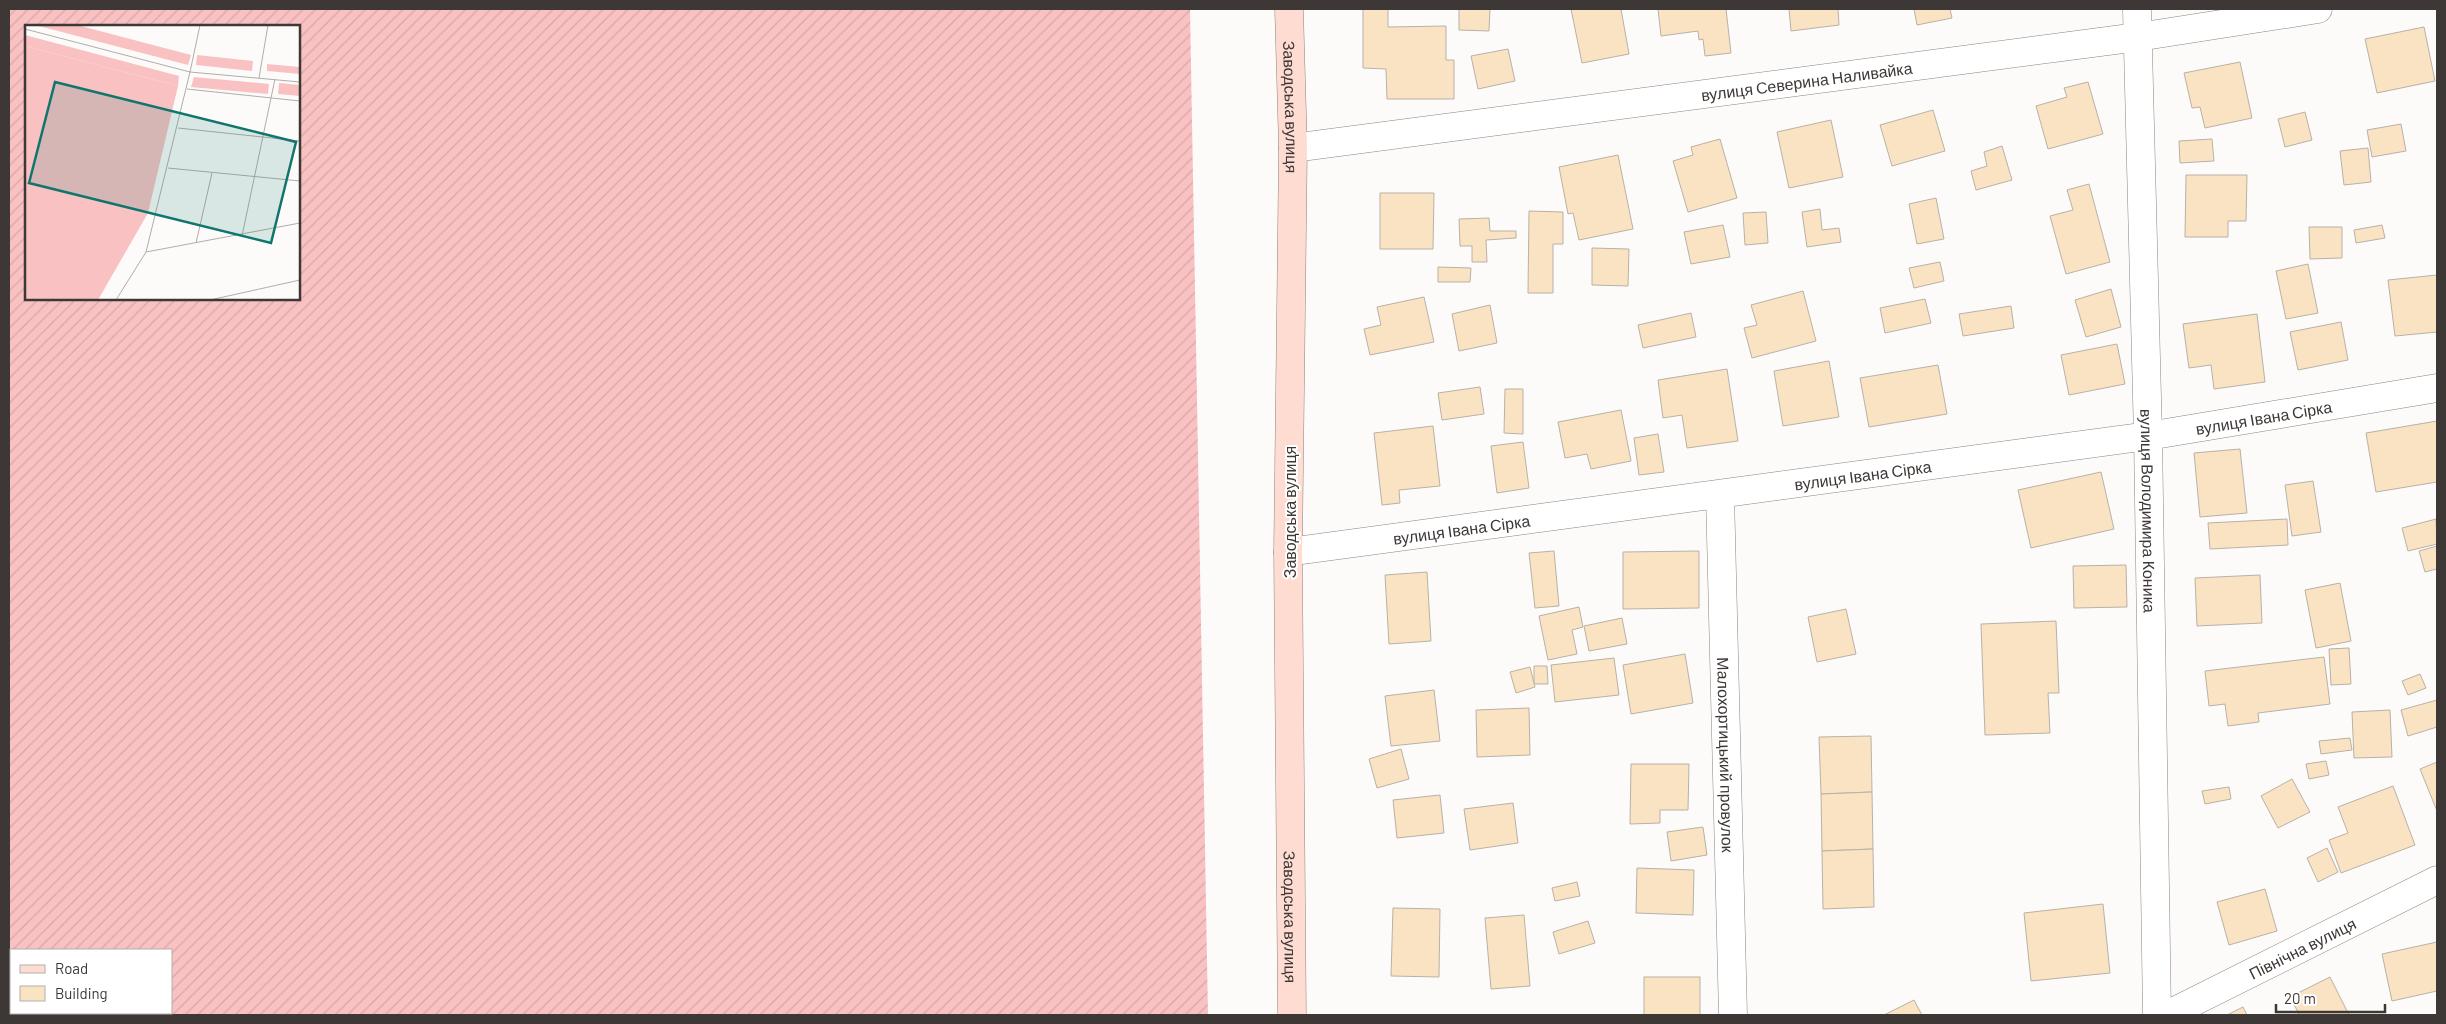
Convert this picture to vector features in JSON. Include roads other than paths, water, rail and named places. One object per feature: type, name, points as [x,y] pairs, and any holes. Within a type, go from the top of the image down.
[{"type":"main road","name":"Заводська вулиця","points":[[1288,9],[1293,148],[1288,552],[1292,1015]]},
{"type":"street","name":"вулиця Володимира Коника","points":[[2136,9],[2148,436],[2157,1015]]},
{"type":"street","name":"вулиця Северина Наливайка","points":[[1293,148],[2138,38],[2318,9]]},
{"type":"street","name":"вулиця Івана Сірка","points":[[1288,552],[2148,436],[2437,388]]},
{"type":"street","name":"Малохортицький провулок","points":[[1720,495],[1733,1015]]},
{"type":"street","name":"Північна вулиця","points":[[2167,1015],[2437,880]]}]
